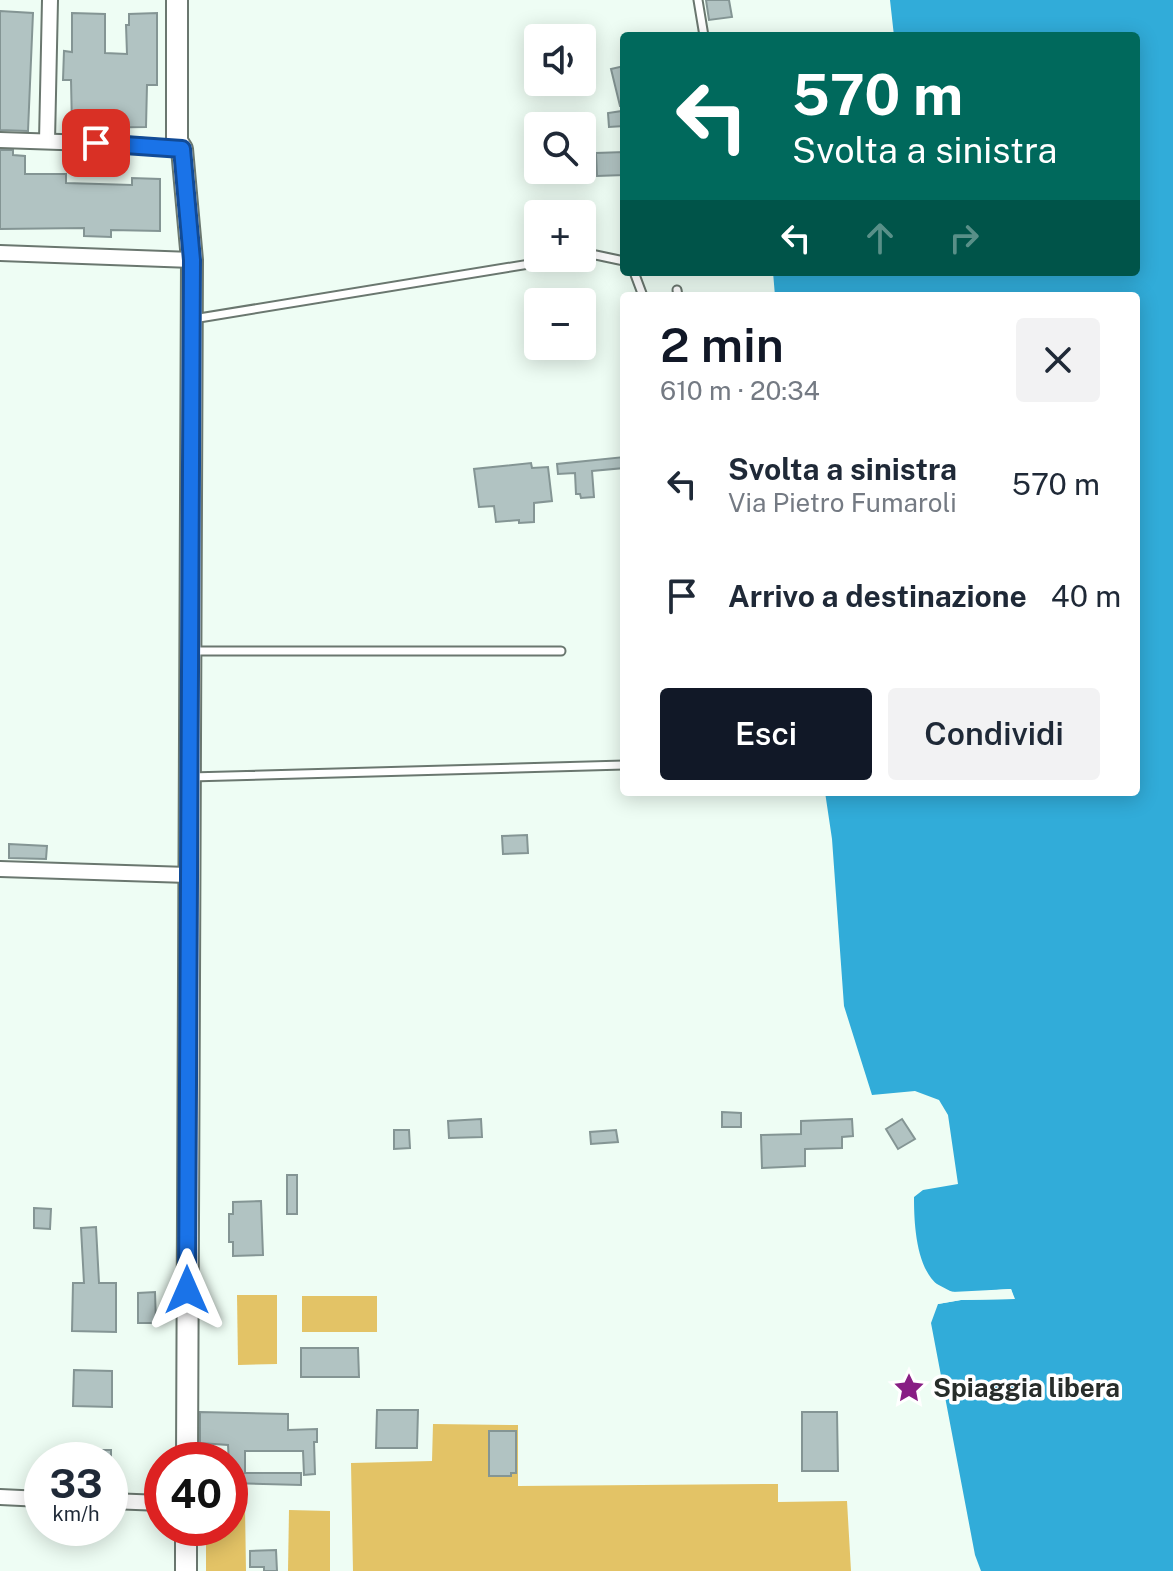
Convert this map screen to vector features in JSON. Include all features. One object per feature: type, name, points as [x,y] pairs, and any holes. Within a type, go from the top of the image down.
[{"type":"street","points":[[47,141],[50,0]]},
{"type":"street","points":[[177,0],[177,141],[182,149],[192,260],[187,1442]]},
{"type":"street","points":[[0,140],[182,149],[190,142],[191,0]]},
{"type":"street","points":[[0,253],[192,260]]},
{"type":"street","points":[[0,869],[188,875]]},
{"type":"street","points":[[0,1497],[24,1498]]},
{"type":"street","points":[[186,1546],[186,1571]]},
{"type":"lane","points":[[698,0],[703,32]]},
{"type":"lane","points":[[596,255],[620,260]]},
{"type":"lane","points":[[192,319],[524,265]]},
{"type":"lane","points":[[190,651],[561,651]]},
{"type":"lane","points":[[189,777],[620,765]]},
{"type":"shaded area","points":[[237,1295],[277,1295],[277,1364],[238,1365]]},
{"type":"shaded area","points":[[302,1296],[377,1296],[377,1332],[302,1332]]},
{"type":"shaded area","points":[[433,1424],[518,1425],[518,1486],[778,1484],[778,1502],[847,1501],[851,1571],[353,1571],[351,1463],[432,1461]]},
{"type":"shaded area","points":[[289,1510],[330,1511],[330,1571],[288,1571]]},
{"type":"shaded area","points":[[206,1546],[246,1546],[246,1571],[206,1571]]},
{"type":"water","points":[[890,0],[1173,0],[1173,1571],[981,1571],[975,1555],[931,1323],[938,1304],[961,1300],[1014,1299],[1011,1289],[955,1292],[942,1288],[925,1268],[917,1238],[914,1197],[923,1190],[958,1184],[948,1115],[939,1100],[915,1091],[872,1095],[844,1006],[832,839],[826,796],[1140,796],[1140,292],[775,292],[773,276],[1140,276],[1140,32],[894,32]]},
{"type":"pier","points":[[935,1283],[952,1292],[1011,1289],[1015,1299],[961,1300],[938,1304],[937,1300],[960,1296],[1009,1293],[951,1296],[936,1288]]},
{"type":"building","points":[[706,0],[729,0],[732,17],[709,20]]},
{"type":"building","points":[[0,11],[33,13],[28,131],[0,130]]},
{"type":"building","points":[[72,13],[105,14],[105,53],[127,54],[126,25],[129,25],[129,14],[157,13],[157,85],[147,85],[146,127],[72,128],[71,80],[63,80],[64,51],[72,52]]},
{"type":"building","points":[[620,67],[620,106],[611,69]]},
{"type":"building","points":[[620,111],[620,126],[609,127],[608,113]]},
{"type":"building","points":[[0,150],[13,150],[13,155],[25,156],[25,174],[66,174],[66,183],[132,185],[132,178],[160,179],[160,231],[111,230],[111,237],[84,236],[84,228],[0,229]]},
{"type":"building","points":[[620,152],[620,175],[597,176],[596,153]]},
{"type":"building","points":[[620,457],[620,468],[592,471],[594,497],[581,498],[580,494],[576,494],[575,473],[558,474],[557,464]]},
{"type":"building","points":[[531,463],[532,468],[548,467],[552,501],[534,503],[534,522],[496,522],[494,506],[479,507],[474,469]]},
{"type":"building","points":[[527,835],[528,853],[503,854],[502,836]]},
{"type":"building","points":[[9,844],[47,846],[46,859],[9,858]]},
{"type":"building","points":[[722,1112],[741,1113],[741,1127],[722,1127]]},
{"type":"building","points":[[481,1119],[482,1137],[449,1138],[448,1121]]},
{"type":"building","points":[[852,1119],[853,1136],[842,1137],[842,1148],[805,1149],[805,1166],[762,1168],[761,1135],[801,1134],[801,1121]]},
{"type":"building","points":[[902,1119],[915,1139],[898,1149],[886,1129]]},
{"type":"building","points":[[394,1130],[409,1130],[410,1148],[394,1149]]},
{"type":"building","points":[[616,1130],[618,1142],[591,1144],[590,1132]]},
{"type":"building","points":[[287,1175],[297,1175],[297,1214],[287,1214]]},
{"type":"building","points":[[261,1201],[263,1255],[233,1256],[233,1242],[229,1242],[229,1214],[233,1214],[233,1202]]},
{"type":"building","points":[[34,1208],[51,1209],[50,1229],[34,1228]]},
{"type":"building","points":[[96,1227],[99,1283],[116,1283],[116,1332],[72,1331],[73,1283],[84,1283],[81,1228]]},
{"type":"building","points":[[155,1292],[156,1323],[138,1323],[138,1293]]},
{"type":"building","points":[[301,1348],[358,1348],[359,1377],[301,1377]]},
{"type":"building","points":[[74,1370],[112,1371],[112,1407],[73,1406]]},
{"type":"building","points":[[377,1410],[418,1410],[417,1448],[376,1448]]},
{"type":"building","points":[[200,1412],[288,1414],[288,1430],[317,1429],[317,1442],[314,1442],[315,1474],[304,1475],[303,1451],[248,1451],[248,1442],[200,1442]]},
{"type":"building","points":[[802,1412],[837,1412],[838,1471],[802,1471]]},
{"type":"building","points":[[489,1431],[516,1431],[516,1473],[511,1473],[511,1476],[489,1476]]},
{"type":"building","points":[[248,1473],[301,1473],[301,1485],[248,1484]]},
{"type":"building","points":[[276,1550],[277,1571],[250,1567],[250,1551]]},
{"type":"place","name":"Spiaggia libera","points":[[909,1388]]},
{"type":"route","points":[[96,143],[182,149],[192,260],[187,1290]]}]
